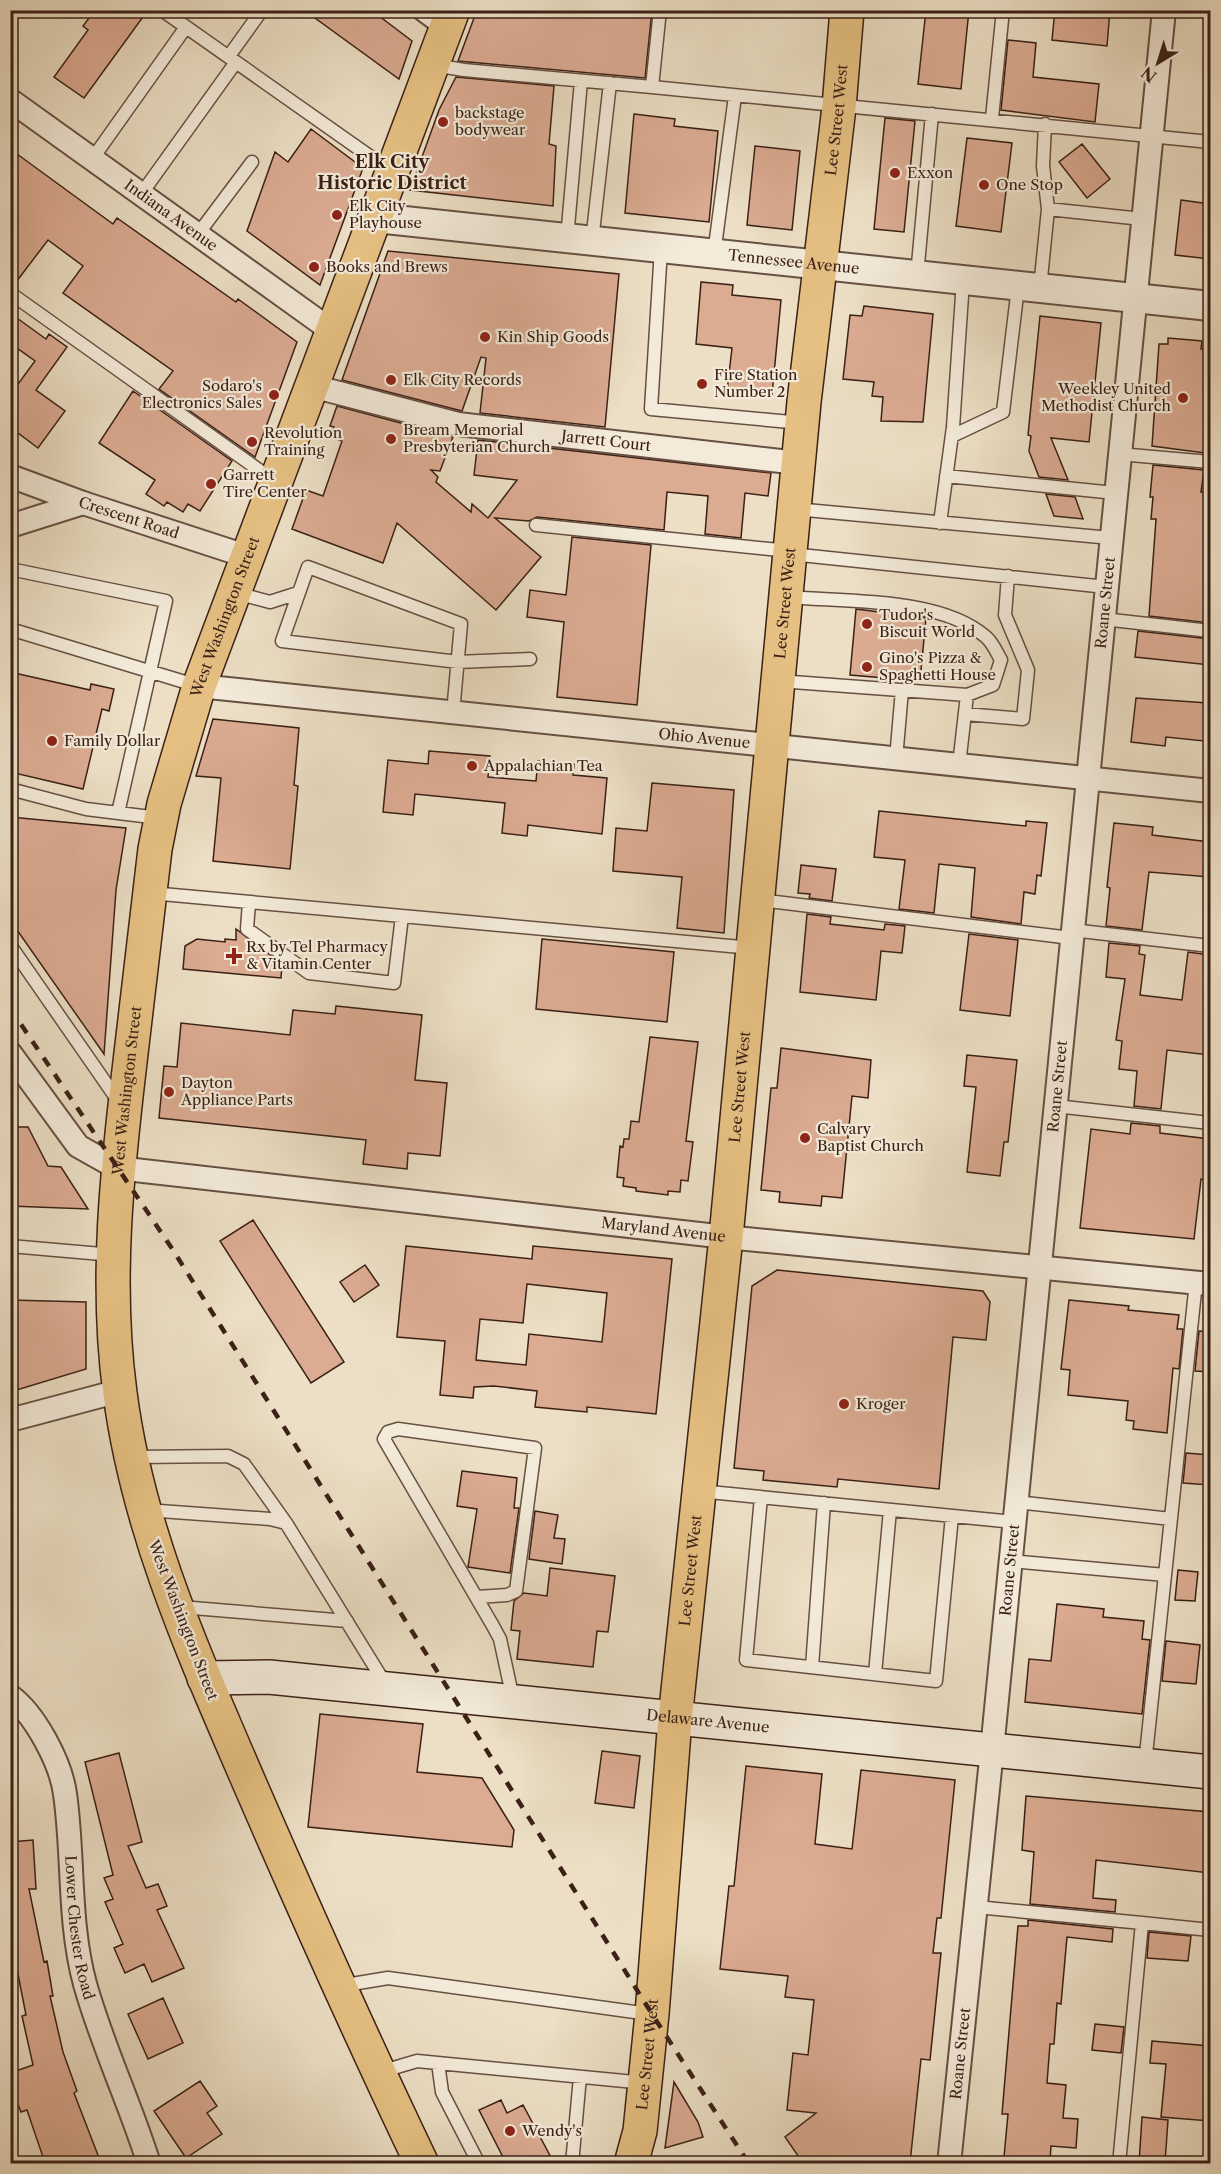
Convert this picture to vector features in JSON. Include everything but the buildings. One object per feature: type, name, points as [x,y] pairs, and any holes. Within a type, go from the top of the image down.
[{"type":"main road","name":"Lee Street West","points":[[631,2163],[640,2131],[652,2014],[675,1719],[726,1237],[798,463],[839,107],[846,10]]},
{"type":"main road","name":"West Washington Street","points":[[422,2163],[339,1986],[204,1678],[160,1567],[130,1457],[119,1391],[115,1255],[117,1168],[149,892],[161,818],[199,686],[433,64],[441,16]]},
{"type":"main road","name":"Delaware Avenue","points":[[204,1678],[268,1677],[1210,1772]]},
{"type":"street","name":"Roane Street","points":[[949,2163],[1011,1561],[1164,10]]},
{"type":"street","name":"Indiana Avenue","points":[[10,100],[332,331]]},
{"type":"street","name":"Tennessee Avenue","points":[[376,218],[1210,306]]},
{"type":"street","name":"Jarrett Court","points":[[312,386],[458,424],[798,463]]},
{"type":"street","name":"Crescent Road","points":[[10,476],[83,503],[249,557]]},
{"type":"street","points":[[10,526],[83,503]]},
{"type":"street","name":"Ohio Avenue","points":[[199,686],[1210,790]]},
{"type":"street","points":[[10,1053],[78,1146],[117,1168]]},
{"type":"street","name":"Maryland Avenue","points":[[117,1168],[726,1237],[1203,1283]]},
{"type":"street","points":[[10,1420],[119,1391]]},
{"type":"street","name":"Lower Chester Road","points":[[10,1696],[44,1736],[65,1791],[71,1883],[84,1981],[108,2057],[149,2163]]},
{"type":"lane","points":[[162,10],[393,173]]},
{"type":"lane","points":[[142,193],[262,10]]},
{"type":"lane","points":[[652,87],[660,10]]},
{"type":"lane","points":[[992,118],[1003,10]]},
{"type":"lane","points":[[93,158],[186,27]]},
{"type":"lane","points":[[433,64],[464,70],[839,107],[992,118],[1210,142]]},
{"type":"lane","points":[[579,240],[582,81]]},
{"type":"lane","points":[[579,240],[610,83]]},
{"type":"lane","points":[[714,255],[735,96]]},
{"type":"lane","points":[[917,276],[932,114]]},
{"type":"lane","points":[[952,436],[1003,412],[1048,209],[1042,166],[1045,124]]},
{"type":"lane","points":[[198,234],[252,162]]},
{"type":"lane","points":[[1048,209],[1142,219]]},
{"type":"lane","points":[[662,249],[651,409],[802,423]]},
{"type":"lane","points":[[940,523],[952,436],[963,281]]},
{"type":"lane","points":[[10,293],[277,482]]},
{"type":"lane","points":[[1119,453],[1210,462]]},
{"type":"lane","points":[[946,476],[1115,493]]},
{"type":"lane","points":[[794,509],[1111,538]]},
{"type":"lane","points":[[536,525],[1106,587]]},
{"type":"lane","points":[[453,713],[458,662],[461,624],[308,567],[282,641],[458,662],[530,659]]},
{"type":"lane","points":[[10,569],[166,601],[118,813]]},
{"type":"lane","points":[[965,714],[1023,719],[1028,670],[1005,615],[1008,576]]},
{"type":"lane","points":[[235,592],[270,602],[298,593]]},
{"type":"lane","points":[[778,681],[967,695],[993,685],[1001,660],[988,638],[956,617],[921,607],[786,597]]},
{"type":"lane","points":[[1103,619],[1210,631]]},
{"type":"lane","points":[[10,629],[199,686]]},
{"type":"lane","points":[[896,759],[902,690]]},
{"type":"lane","points":[[959,765],[967,695]]},
{"type":"lane","points":[[10,789],[86,809],[161,818]]},
{"type":"lane","points":[[149,892],[753,948]]},
{"type":"lane","points":[[758,900],[1072,934],[1210,946]]},
{"type":"lane","points":[[249,902],[247,929],[309,973],[394,983],[402,916]]},
{"type":"lane","points":[[10,945],[124,1109]]},
{"type":"lane","points":[[1055,1106],[1210,1122]]},
{"type":"lane","points":[[10,1246],[115,1255]]},
{"type":"lane","points":[[1145,1766],[1171,1519],[1203,1283]]},
{"type":"lane","points":[[477,1597],[507,1595],[516,1590],[535,1448],[398,1429],[388,1432],[384,1439],[500,1639],[514,1703]]},
{"type":"lane","points":[[130,1457],[228,1456],[244,1464],[286,1523],[390,1691]]},
{"type":"lane","points":[[699,1491],[952,1516],[1015,1512],[1171,1519]]},
{"type":"lane","points":[[761,1497],[746,1660],[936,1681],[952,1516]]},
{"type":"lane","points":[[812,1667],[824,1503]]},
{"type":"lane","points":[[144,1510],[270,1519],[286,1523]]},
{"type":"lane","points":[[875,1674],[890,1510]]},
{"type":"lane","points":[[1011,1561],[1165,1575]]},
{"type":"lane","points":[[176,1607],[347,1621]]},
{"type":"lane","points":[[976,1907],[1210,1930]]},
{"type":"lane","points":[[1119,2163],[1142,1923]]},
{"type":"lane","points":[[339,1986],[388,1978],[652,2014]]},
{"type":"lane","points":[[378,2072],[417,2061],[645,2083]]},
{"type":"lane","points":[[438,2063],[442,2092],[479,2163]]},
{"type":"lane","points":[[572,2163],[580,2077]]},
{"type":"railway","points":[[10,1008],[173,1250],[652,2014],[749,2164]]},
{"type":"place","name":"backstage bodywear","points":[[443,122]]},
{"type":"place","name":"Exxon","points":[[895,173]]},
{"type":"place","name":"One Stop","points":[[984,185]]},
{"type":"place","name":"Elk City Playhouse","points":[[337,215]]},
{"type":"place","name":"Books and Brews","points":[[314,267]]},
{"type":"place","name":"Kin Ship Goods","points":[[485,337]]},
{"type":"place","name":"Elk City Records","points":[[391,380]]},
{"type":"place","name":"Fire Station Number 2","points":[[702,384]]},
{"type":"place","name":"Sodaro's Electronics Sales","points":[[274,395]]},
{"type":"place","name":"Weekley United Methodist Church","points":[[1183,398]]},
{"type":"place","name":"Bream Memorial Presbyterian Church","points":[[391,439]]},
{"type":"place","name":"Revolution Training","points":[[252,442]]},
{"type":"place","name":"Garrett Tire Center","points":[[211,484]]},
{"type":"place","name":"Tudor's Biscuit World","points":[[867,624]]},
{"type":"place","name":"Gino's Pizza & Spaghetti House","points":[[867,667]]},
{"type":"place","name":"Family Dollar","points":[[52,741]]},
{"type":"place","name":"Appalachian Tea","points":[[472,766]]},
{"type":"place","name":"Rx by Tel Pharmacy & Vitamin Center","points":[[234,956]]},
{"type":"place","name":"Dayton Appliance Parts","points":[[169,1092]]},
{"type":"place","name":"Calvary Baptist Church","points":[[805,1138]]},
{"type":"place","name":"Kroger","points":[[844,1404]]},
{"type":"place","name":"Wendy's","points":[[510,2131]]},
{"type":"district","name":"Elk City Historic District","points":[[392,172]]}]
